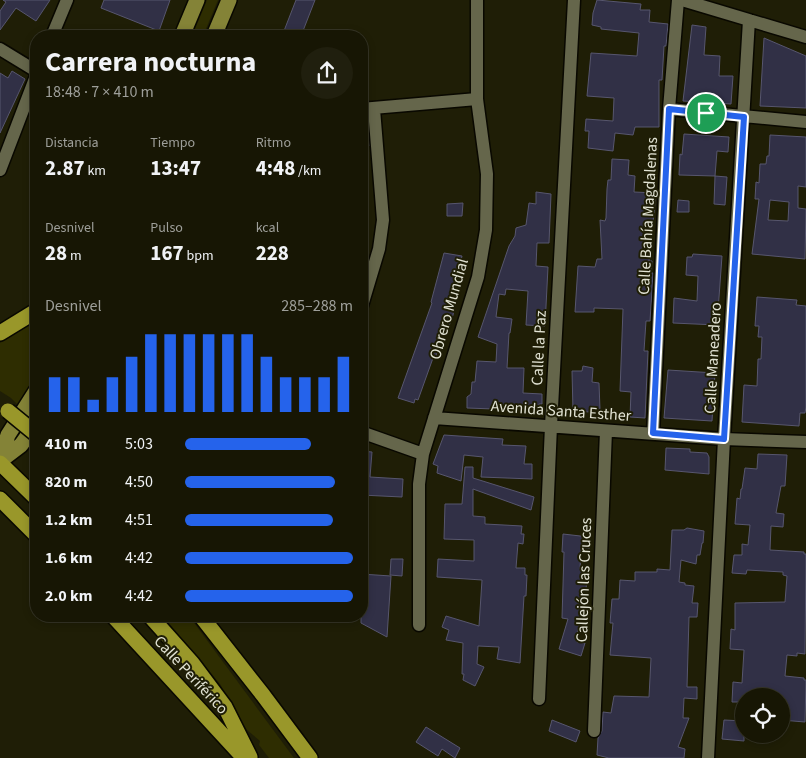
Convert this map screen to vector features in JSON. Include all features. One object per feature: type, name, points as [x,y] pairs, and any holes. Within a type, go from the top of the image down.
[{"type":"highway","points":[[0,333],[30,315]]},
{"type":"highway","points":[[4,408],[30,429]]},
{"type":"highway","points":[[0,461],[30,492]]},
{"type":"highway","points":[[0,499],[30,529]]},
{"type":"highway","name":"Calle Periférico","points":[[119,622],[244,758]]},
{"type":"highway","points":[[155,622],[192,663],[225,707],[250,758]]},
{"type":"highway","points":[[206,622],[264,695],[310,758]]},
{"type":"main road","points":[[184,30],[197,0]]},
{"type":"main road","points":[[216,30],[229,0]]},
{"type":"main road","points":[[0,461],[8,435],[30,400]]},
{"type":"main road","points":[[0,461],[21,445],[30,432]]},
{"type":"street","points":[[54,30],[67,0]]},
{"type":"street","name":"Obrero Mundial","points":[[419,625],[420,484],[423,454],[478,277],[486,230],[486,174],[477,100],[477,0]]},
{"type":"street","name":"Calle la Paz","points":[[539,698],[551,426],[574,0]]},
{"type":"street","name":"Calle Bahía Magdalenas","points":[[653,433],[669,109],[678,0]]},
{"type":"street","points":[[682,0],[806,37]]},
{"type":"street","name":"Calle Maneadero","points":[[708,758],[724,439],[749,20]]},
{"type":"street","points":[[0,49],[30,67]]},
{"type":"street","points":[[0,170],[30,92]]},
{"type":"street","points":[[368,286],[379,249],[383,220],[368,109],[477,100]]},
{"type":"street","points":[[669,109],[806,122]]},
{"type":"street","name":"Avenida Santa Esther","points":[[434,418],[724,439],[806,442]]},
{"type":"street","name":"Callejón las Cruces","points":[[594,731],[606,431]]},
{"type":"street","points":[[368,434],[423,454]]},
{"type":"shaded area","points":[[207,0],[218,0],[206,30],[194,30]]},
{"type":"shaded area","points":[[30,325],[30,389],[19,406],[0,391],[0,343]]},
{"type":"shaded area","points":[[168,622],[193,622],[294,758],[269,758],[259,745],[260,741],[247,730],[220,684]]},
{"type":"building","points":[[3,0],[50,0],[36,21],[16,8],[0,30],[0,11],[6,2]]},
{"type":"building","points":[[104,0],[170,0],[159,30],[101,8]]},
{"type":"building","points":[[296,0],[315,0],[303,30],[284,30]]},
{"type":"building","points":[[597,0],[641,4],[640,10],[650,10],[649,22],[668,24],[666,46],[664,46],[662,80],[659,80],[659,127],[635,127],[633,135],[615,133],[613,151],[588,148],[589,131],[585,131],[586,119],[613,121],[614,98],[587,96],[591,53],[637,56],[639,33],[601,29],[601,27],[592,25]]},
{"type":"building","points":[[692,25],[706,27],[704,55],[720,56],[719,76],[733,76],[731,104],[683,101]]},
{"type":"building","points":[[764,38],[806,56],[806,108],[760,106]]},
{"type":"building","points":[[12,71],[25,79],[0,133],[0,73],[8,78]]},
{"type":"building","points":[[684,134],[729,137],[728,152],[717,151],[715,176],[679,175],[680,154],[682,155]]},
{"type":"building","points":[[770,135],[806,137],[806,187],[798,186],[798,208],[806,209],[805,259],[752,254],[759,199],[755,199],[756,182],[759,183],[760,164],[766,164],[767,156],[769,156]],"holes":[[[770,200],[789,202],[788,221],[768,220]]]},
{"type":"building","points":[[612,159],[629,160],[628,175],[635,176],[634,192],[656,193],[649,261],[652,261],[651,273],[653,273],[650,321],[646,321],[644,351],[648,351],[645,418],[630,417],[631,392],[620,391],[623,309],[594,308],[594,312],[575,312],[578,266],[595,267],[597,259],[602,259],[600,220],[605,221],[606,218],[607,189],[608,180],[611,180]]},
{"type":"building","points":[[715,176],[727,177],[725,205],[714,204]]},
{"type":"building","points":[[536,192],[551,194],[549,243],[537,243],[536,266],[548,267],[545,326],[526,325],[528,291],[506,289],[505,295],[499,294],[496,317],[512,319],[509,333],[507,368],[524,368],[523,393],[542,394],[542,404],[539,404],[539,409],[467,408],[467,397],[471,394],[472,382],[475,382],[477,361],[496,362],[497,344],[478,337],[509,246],[515,236],[516,228],[526,225],[529,203],[536,204]]},
{"type":"building","points":[[678,200],[689,201],[689,212],[677,212]]},
{"type":"building","points":[[463,203],[462,216],[447,216],[447,204]]},
{"type":"building","points":[[444,253],[462,256],[450,308],[454,309],[453,315],[449,326],[443,324],[437,343],[436,359],[433,358],[418,400],[415,399],[414,403],[398,398],[432,303]]},
{"type":"building","points":[[693,254],[722,256],[717,325],[673,323],[674,298],[697,301],[698,276],[686,275],[687,257],[692,257]]},
{"type":"building","points":[[757,297],[797,300],[796,305],[806,306],[806,407],[805,413],[800,413],[799,426],[742,422],[744,385],[757,386],[758,359],[761,359],[762,337],[758,337],[759,326],[755,326]]},
{"type":"building","points":[[583,366],[593,368],[592,382],[599,383],[600,410],[590,412],[573,411],[572,371],[582,371]]},
{"type":"building","points":[[668,370],[715,373],[712,421],[664,418]]},
{"type":"building","points":[[444,435],[503,439],[502,445],[526,446],[524,464],[532,464],[532,479],[481,477],[483,457],[464,455],[461,481],[437,473],[438,466],[433,464]]},
{"type":"building","points":[[666,448],[690,449],[690,452],[707,453],[709,457],[709,474],[665,470]]},
{"type":"building","points":[[368,452],[372,452],[370,477],[403,479],[402,497],[368,495]]},
{"type":"building","points":[[758,454],[787,455],[785,486],[781,486],[776,513],[784,514],[783,527],[771,526],[770,550],[804,552],[806,554],[805,654],[797,653],[797,656],[787,655],[785,676],[804,678],[806,680],[805,722],[790,721],[790,688],[735,688],[735,702],[732,702],[733,682],[742,683],[744,650],[730,649],[731,629],[735,630],[735,603],[785,602],[787,576],[783,575],[783,572],[747,570],[746,574],[732,573],[734,555],[742,555],[742,544],[748,545],[750,525],[735,524],[737,498],[740,499],[745,468],[757,469]]},
{"type":"building","points":[[465,467],[473,467],[473,478],[534,497],[531,510],[473,489],[473,516],[485,517],[485,524],[522,526],[521,534],[524,534],[523,544],[518,543],[516,568],[525,568],[525,575],[527,575],[520,663],[497,659],[499,647],[478,646],[477,664],[484,667],[475,686],[463,680],[463,643],[446,640],[449,630],[442,627],[446,616],[479,626],[482,580],[437,577],[438,559],[474,561],[474,540],[444,539],[445,504],[462,504]]},
{"type":"building","points":[[687,528],[704,531],[703,543],[700,555],[697,555],[696,564],[681,560],[679,582],[694,586],[692,603],[698,603],[697,617],[689,617],[687,687],[697,687],[697,699],[684,698],[683,718],[689,718],[678,747],[685,749],[684,758],[609,758],[597,755],[598,738],[602,731],[603,712],[611,713],[614,696],[649,697],[651,658],[610,655],[613,623],[610,623],[612,599],[619,599],[620,580],[635,581],[635,572],[657,572],[657,569],[670,570],[672,530],[684,530]]},
{"type":"building","points":[[563,534],[589,537],[589,549],[581,550],[580,569],[587,570],[586,592],[583,592],[581,618],[576,637],[578,638],[577,642],[585,643],[581,656],[559,649],[568,619],[562,618]]},
{"type":"building","points":[[391,559],[403,559],[402,576],[390,575]]},
{"type":"building","points":[[368,574],[391,576],[387,637],[361,623],[368,622]]},
{"type":"building","points":[[552,720],[580,731],[576,742],[549,731]]},
{"type":"building","points":[[724,720],[735,721],[735,740],[722,739]]},
{"type":"building","points":[[426,727],[460,748],[455,758],[442,749],[438,756],[416,742]]},
{"type":"route","points":[[669,109],[706,113],[744,117],[724,439],[653,433],[669,109]]}]
